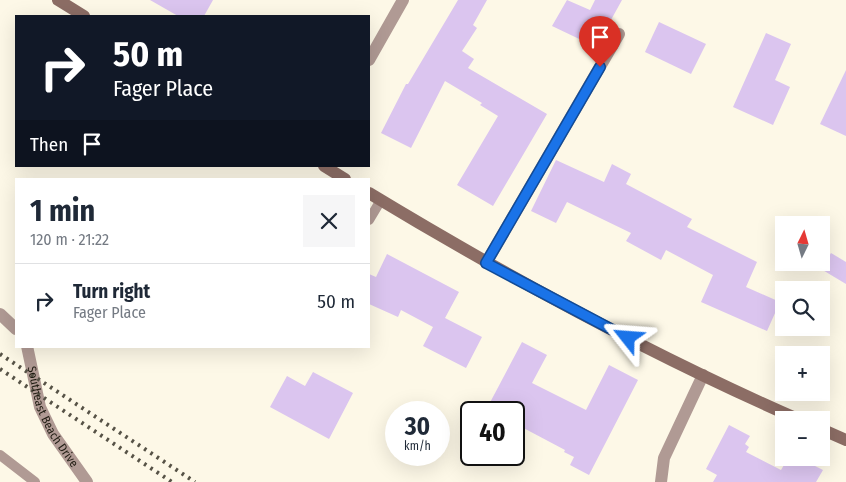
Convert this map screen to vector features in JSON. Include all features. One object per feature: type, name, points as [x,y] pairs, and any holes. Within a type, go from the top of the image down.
[{"type":"street","points":[[58,0],[82,15]]},
{"type":"street","points":[[370,58],[403,0]]},
{"type":"street","points":[[486,263],[619,34]]},
{"type":"street","points":[[326,167],[343,178]]},
{"type":"street","points":[[370,194],[486,263],[703,375],[781,411]]},
{"type":"street","points":[[0,314],[15,328]]},
{"type":"street","name":"Southeast Beach Drive","points":[[28,348],[40,408],[53,434],[87,482]]},
{"type":"street","points":[[661,482],[664,458],[703,375]]},
{"type":"street","points":[[830,433],[846,440]]},
{"type":"lane","points":[[370,218],[381,200]]},
{"type":"lane","points":[[0,455],[35,482]]},
{"type":"building","points":[[150,0],[213,0],[205,15],[176,15]]},
{"type":"building","points":[[458,0],[487,0],[473,25],[477,28],[462,51],[474,59],[468,68],[547,114],[493,206],[457,185],[498,116],[480,105],[482,103],[445,81],[411,148],[381,133],[406,84],[408,84]]},
{"type":"building","points":[[567,0],[590,10],[595,0],[622,0],[596,47],[552,26]]},
{"type":"building","points":[[659,22],[706,44],[691,74],[645,52]]},
{"type":"building","points":[[766,33],[791,44],[775,80],[790,87],[773,125],[733,107]]},
{"type":"building","points":[[846,70],[846,136],[820,124]]},
{"type":"building","points":[[556,160],[604,182],[612,164],[631,174],[626,184],[692,219],[687,227],[757,262],[746,287],[775,300],[775,313],[767,331],[701,302],[713,275],[666,250],[661,260],[626,241],[631,233],[567,202],[556,223],[531,211]]},
{"type":"building","points":[[831,253],[846,262],[846,284],[824,271],[830,271]]},
{"type":"building","points":[[387,254],[459,292],[445,318],[482,337],[466,368],[423,346],[433,327],[401,310],[398,317],[370,304],[370,274],[376,277]]},
{"type":"building","points":[[522,342],[547,355],[532,383],[586,410],[609,365],[638,380],[589,475],[570,465],[574,457],[564,452],[565,450],[525,429],[525,401],[491,401]]},
{"type":"building","points":[[313,372],[353,393],[329,439],[270,407],[287,376],[305,386]]},
{"type":"building","points":[[729,425],[750,436],[745,444],[749,447],[746,452],[781,470],[783,466],[815,466],[823,470],[816,482],[713,482],[717,475],[706,469]]},
{"type":"railway","points":[[0,354],[195,482]]},
{"type":"railway","points":[[0,369],[172,482]]},
{"type":"route","points":[[600,67],[486,263],[628,338]]}]
